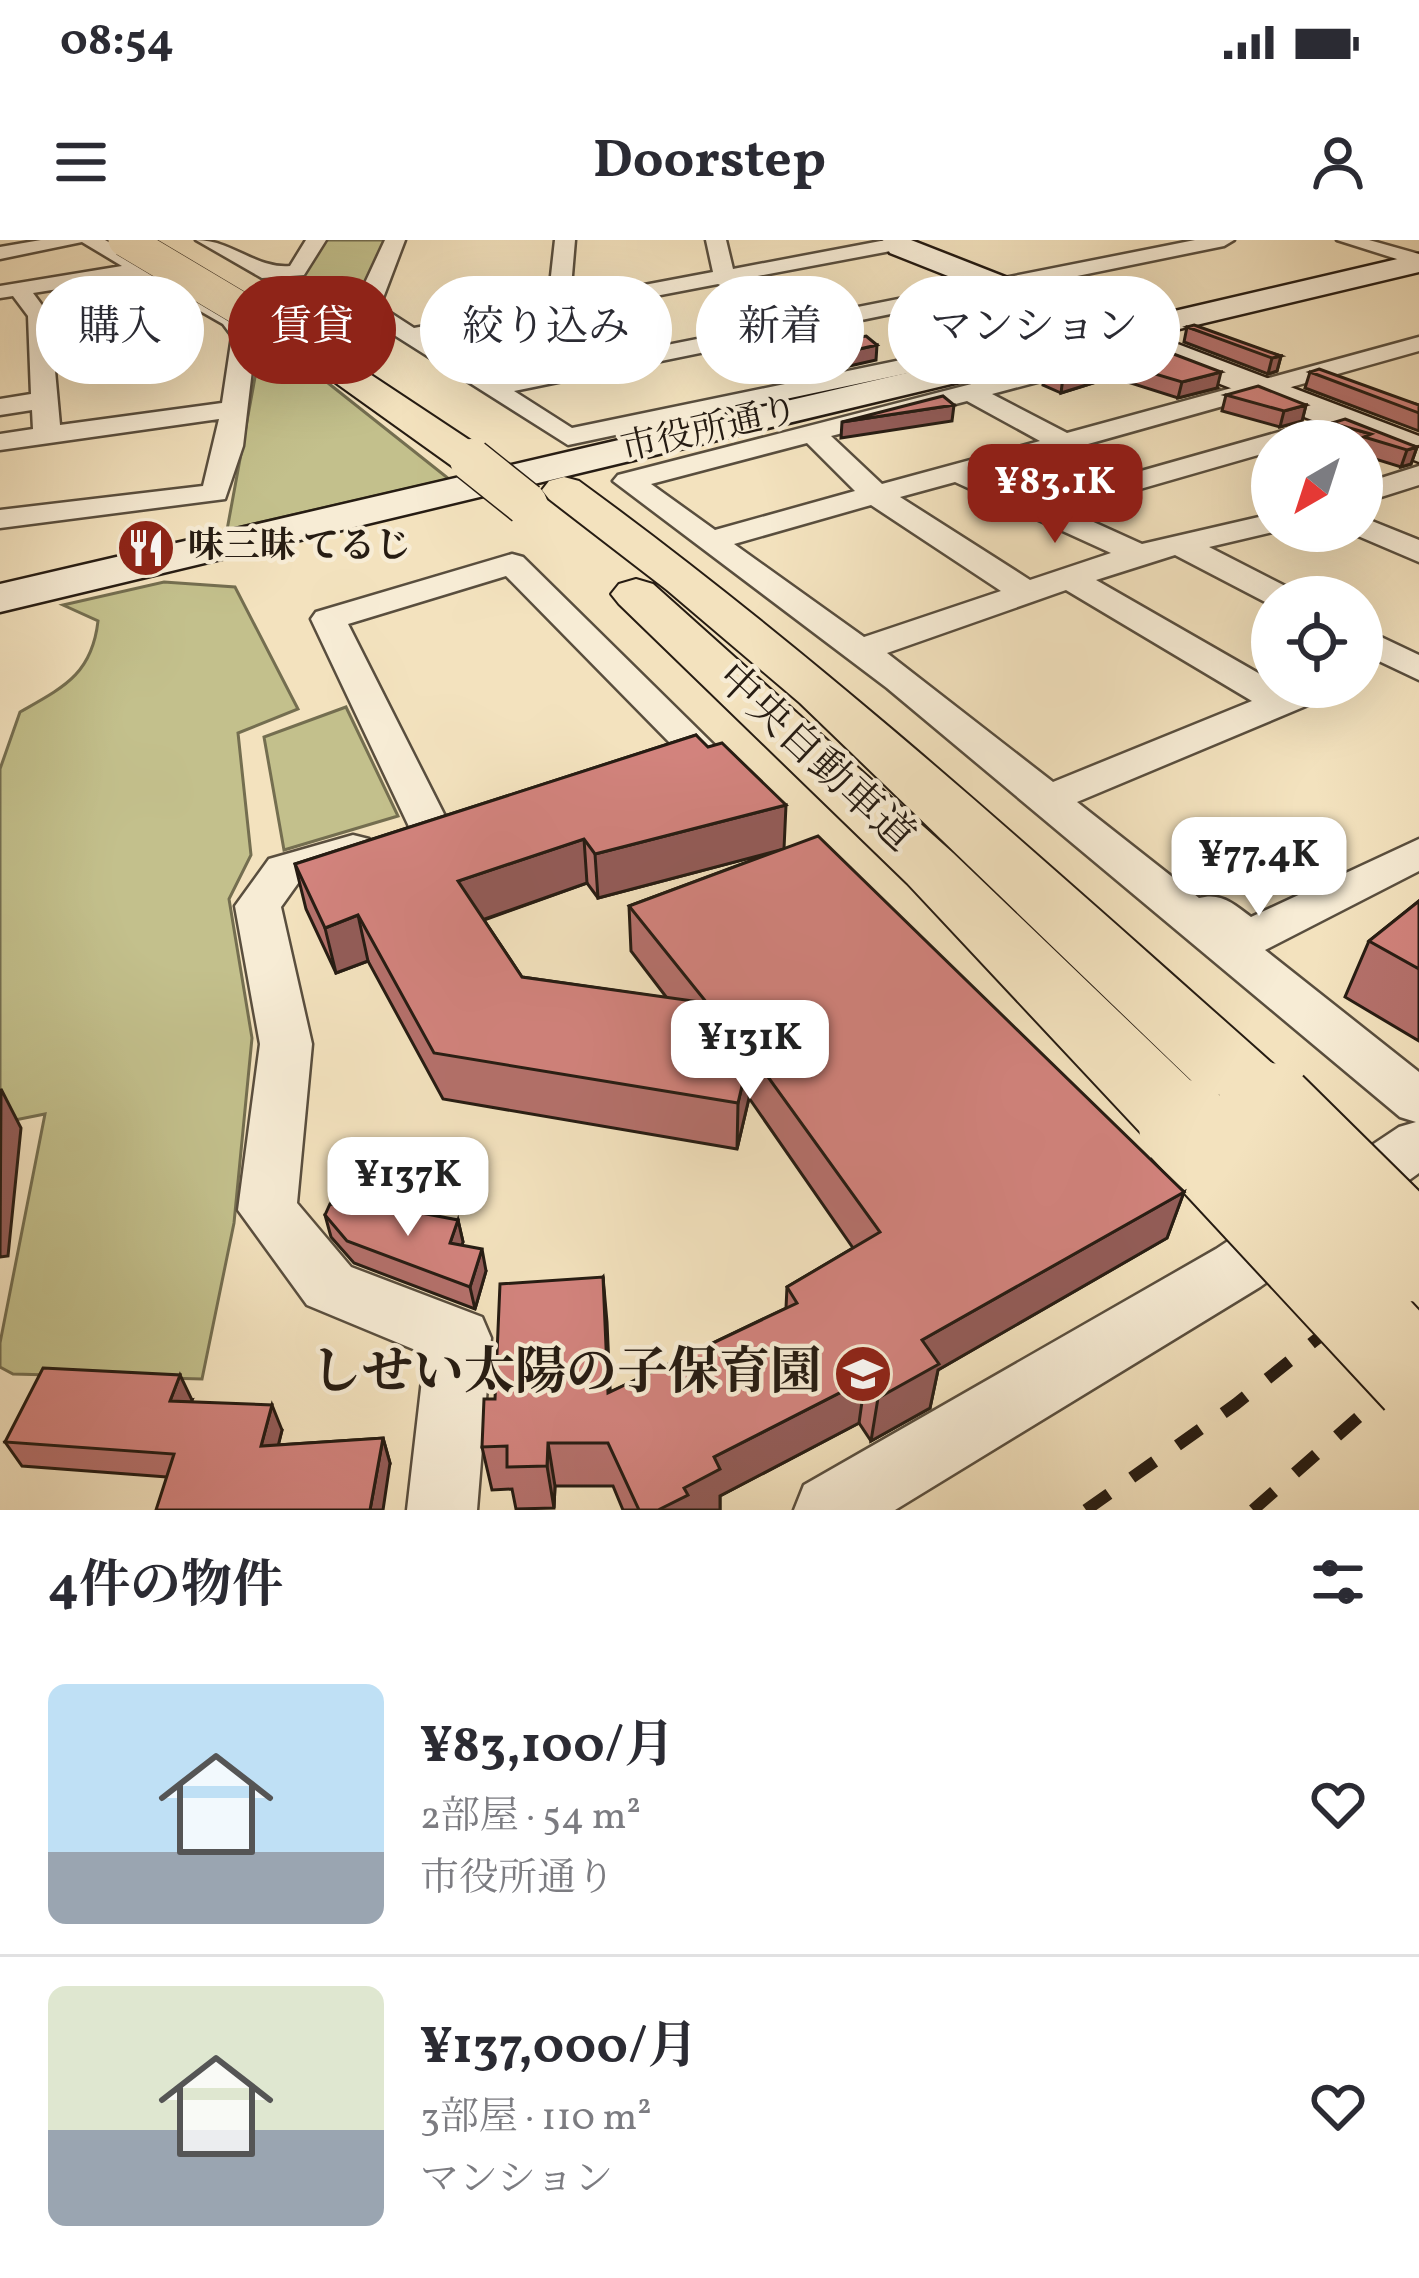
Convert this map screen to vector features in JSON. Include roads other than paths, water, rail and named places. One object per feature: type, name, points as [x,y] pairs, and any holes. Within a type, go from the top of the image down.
[{"type":"highway","name":"中央自動車道","points":[[125,240],[518,476]]},
{"type":"highway","name":"中央自動車道","points":[[172,240],[359,349],[518,476],[896,836],[1220,1110],[1419,1256]]},
{"type":"highway","name":"中央自動車道","points":[[1220,1110],[1419,1378]]},
{"type":"street","points":[[0,253],[74,240]]},
{"type":"street","points":[[0,519],[215,493],[244,336],[231,319],[91,240]]},
{"type":"street","points":[[206,240],[269,274],[297,271],[316,240]]},
{"type":"street","points":[[395,240],[370,296],[369,309],[568,437],[888,368]]},
{"type":"street","points":[[561,276],[565,240]]},
{"type":"street","points":[[716,240],[724,276]]},
{"type":"street","points":[[1052,276],[1224,240]]},
{"type":"street","points":[[1347,240],[1419,262]]},
{"type":"street","points":[[739,276],[896,242],[979,276]]},
{"type":"street","points":[[1081,247],[1125,261]]},
{"type":"street","points":[[9,290],[230,252]]},
{"type":"street","name":"市役所通り","points":[[1180,321],[1419,262]]},
{"type":"street","points":[[9,290],[39,316],[47,435]]},
{"type":"street","points":[[409,336],[420,334]]},
{"type":"street","points":[[709,541],[1419,344]]},
{"type":"street","points":[[490,388],[696,347]]},
{"type":"street","points":[[1180,355],[1343,420]]},
{"type":"street","name":"市役所通り","points":[[0,598],[910,384]]},
{"type":"street","points":[[996,384],[628,481],[861,650],[1419,1102]]},
{"type":"street","points":[[968,391],[1065,442]]},
{"type":"street","points":[[0,406],[45,400]]},
{"type":"street","points":[[0,442],[233,409]]},
{"type":"street","points":[[812,434],[876,495],[1027,593]]},
{"type":"street","points":[[1383,436],[1419,450]]},
{"type":"street","points":[[1042,508],[1251,449]]},
{"type":"street","points":[[958,472],[1139,554]]},
{"type":"street","points":[[1383,487],[1419,475]]},
{"type":"street","points":[[861,650],[1139,554],[1251,528]]},
{"type":"street","points":[[1383,536],[1419,552]]},
{"type":"street","points":[[1180,544],[1251,581]]},
{"type":"street","points":[[442,1510],[459,1338],[329,1286],[267,1210],[286,1044],[258,906],[285,869],[451,820],[328,619],[512,564],[699,750],[632,769]]},
{"type":"street","points":[[1069,578],[1251,670]]},
{"type":"street","points":[[1046,800],[1269,708]]},
{"type":"street","points":[[1046,800],[1094,815],[1247,939],[1419,853]]},
{"type":"street","points":[[829,1510],[1238,1268],[1419,1143]]},
{"type":"railway","points":[[1086,1510],[1236,1404],[1419,1257]]},
{"type":"railway","points":[[1253,1510],[1419,1364]]},
{"type":"place","name":"味三昧 てるじ","points":[[146,548]]},
{"type":"place","name":"しせい太陽の子保育園","points":[[863,1374]]}]
